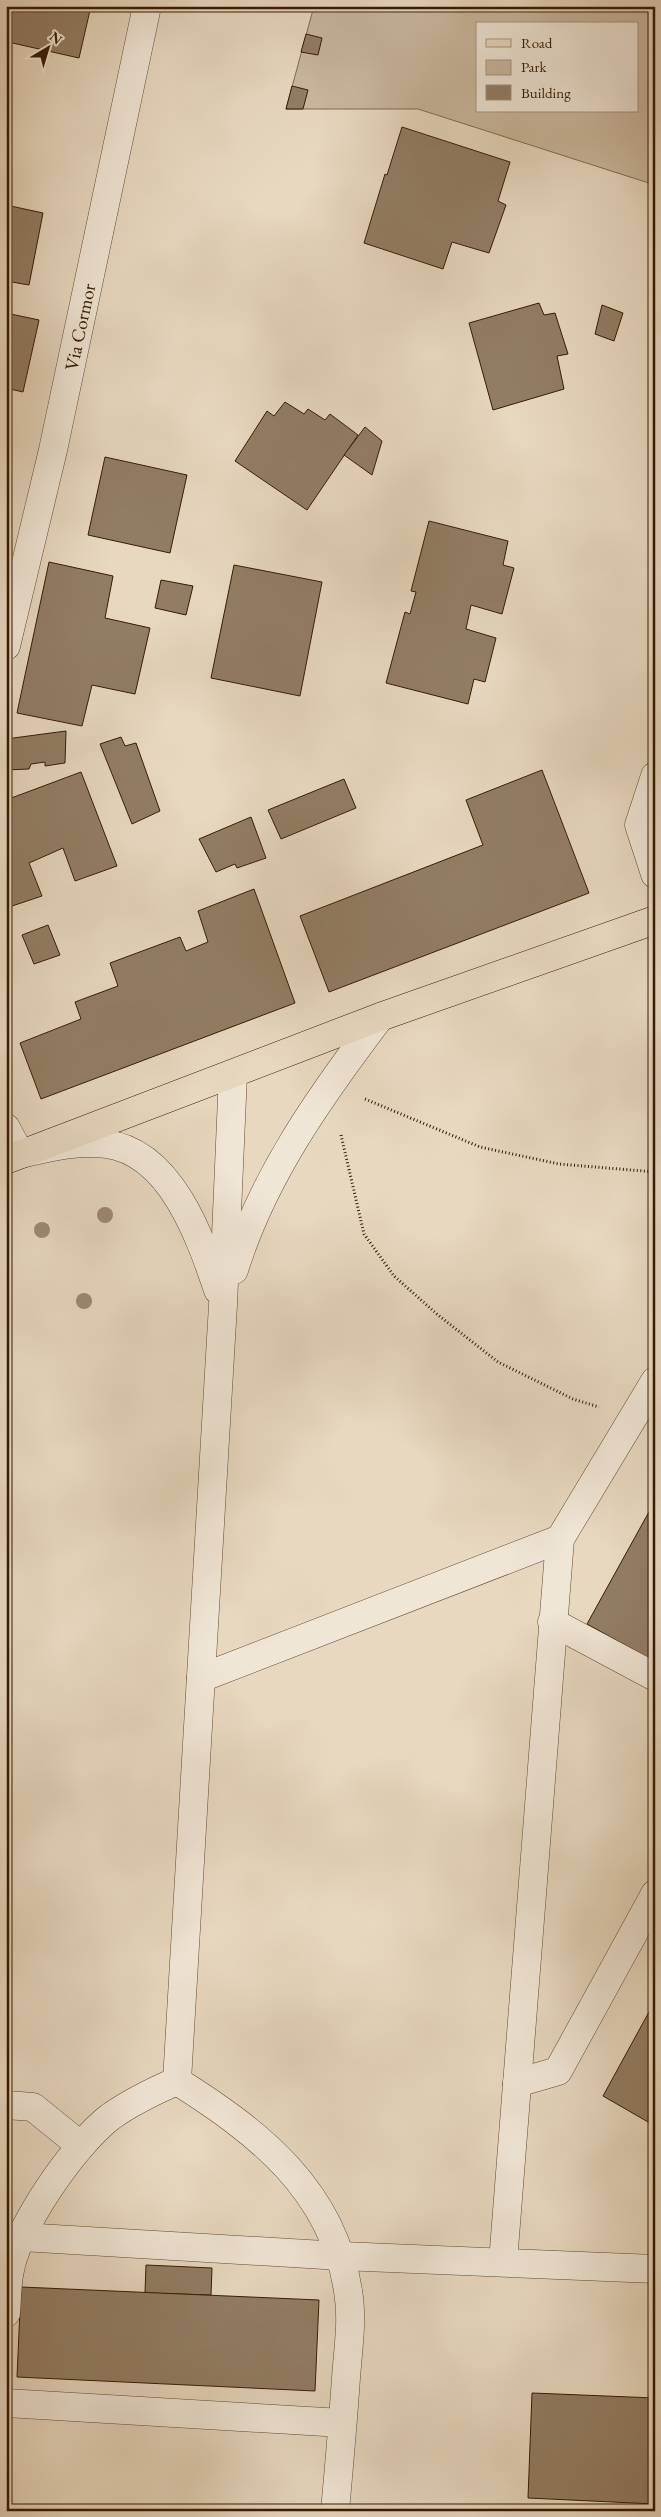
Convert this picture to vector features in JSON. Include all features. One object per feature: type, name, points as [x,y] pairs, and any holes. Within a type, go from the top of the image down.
[{"type":"main road","points":[[13,1157],[380,1017],[655,920]]},
{"type":"street","name":"Via Cormor","points":[[6,646],[55,441],[147,6]]},
{"type":"street","points":[[655,776],[639,825],[655,874]]},
{"type":"street","points":[[223,1305],[244,1239],[266,1192],[295,1138],[330,1083],[380,1017]]},
{"type":"street","points":[[177,2080],[223,1305],[233,1074]]},
{"type":"street","points":[[6,1128],[13,1157],[75,1143],[107,1144],[132,1151],[157,1170],[184,1205],[203,1245],[223,1305]]},
{"type":"street","points":[[503,2262],[560,1539],[655,1381]]},
{"type":"street","points":[[201,1678],[560,1539]]},
{"type":"street","points":[[552,1622],[655,1677]]},
{"type":"street","points":[[517,2083],[558,2071],[655,1894]]},
{"type":"street","points":[[6,2313],[9,2274],[21,2237],[55,2178],[80,2144],[123,2109],[177,2080]]},
{"type":"street","points":[[177,2080],[227,2112],[282,2161],[320,2207],[341,2256],[348,2292],[350,2325],[335,2511]]},
{"type":"street","points":[[6,2105],[33,2107],[80,2144]]},
{"type":"street","points":[[21,2237],[341,2256],[655,2268]]},
{"type":"street","points":[[6,2403],[342,2423]]},
{"type":"path","points":[[330,1083],[413,1121],[480,1147],[559,1164],[655,1172]]},
{"type":"path","points":[[330,1083],[364,1234],[394,1276],[498,1362],[573,1399],[632,1419]]},
{"type":"green space","points":[[314,6],[655,6],[655,185],[418,109],[286,109]]},
{"type":"building","points":[[6,6],[91,6],[79,58],[8,42],[10,29],[6,28]]},
{"type":"building","points":[[306,34],[322,38],[318,55],[301,52]]},
{"type":"building","points":[[292,86],[308,90],[303,109],[286,109]]},
{"type":"building","points":[[402,127],[510,162],[498,201],[506,205],[489,253],[452,242],[443,269],[364,243],[385,174],[387,175]]},
{"type":"building","points":[[6,205],[43,213],[29,285],[6,281]]},
{"type":"building","points":[[539,303],[544,315],[555,313],[568,354],[557,356],[564,389],[493,410],[469,323]]},
{"type":"building","points":[[602,305],[623,313],[614,341],[595,334]]},
{"type":"building","points":[[6,313],[39,320],[23,392],[6,388]]},
{"type":"building","points":[[285,402],[304,414],[308,409],[325,420],[330,414],[358,435],[307,510],[235,461],[267,411],[274,416]]},
{"type":"building","points":[[365,427],[382,441],[372,475],[344,455]]},
{"type":"building","points":[[105,457],[187,475],[170,553],[88,535]]},
{"type":"building","points":[[429,521],[508,541],[503,565],[514,568],[502,614],[471,605],[466,629],[496,638],[485,682],[474,679],[468,704],[386,683],[405,612],[410,614],[416,592],[411,591]]},
{"type":"building","points":[[49,562],[113,576],[105,618],[150,628],[135,694],[92,685],[82,726],[17,713]]},
{"type":"building","points":[[234,565],[322,582],[300,696],[211,678]]},
{"type":"building","points":[[161,580],[193,586],[186,615],[155,608]]},
{"type":"building","points":[[66,731],[65,763],[45,766],[45,762],[31,764],[29,769],[6,770],[6,739]]},
{"type":"building","points":[[121,737],[125,746],[136,743],[160,811],[132,824],[100,744]]},
{"type":"building","points":[[542,770],[589,893],[329,992],[300,916],[483,845],[466,800]]},
{"type":"building","points":[[81,772],[117,866],[75,881],[63,848],[29,863],[42,896],[6,908],[6,800]]},
{"type":"building","points":[[344,779],[356,808],[281,839],[268,810]]},
{"type":"building","points":[[251,817],[266,858],[237,868],[235,864],[216,872],[199,839]]},
{"type":"building","points":[[254,889],[295,1003],[41,1099],[20,1043],[81,1019],[75,1002],[118,986],[110,963],[180,937],[186,951],[208,942],[198,911]]},
{"type":"building","points":[[48,925],[60,955],[34,964],[22,935]]},
{"type":"building","points":[[655,1501],[655,1657],[652,1660],[587,1624]]},
{"type":"building","points":[[655,2001],[655,2126],[603,2096]]},
{"type":"building","points":[[146,2265],[212,2268],[211,2295],[145,2293]]},
{"type":"building","points":[[21,2287],[319,2300],[315,2391],[17,2377]]},
{"type":"building","points":[[532,2393],[655,2398],[655,2504],[528,2498]]}]
